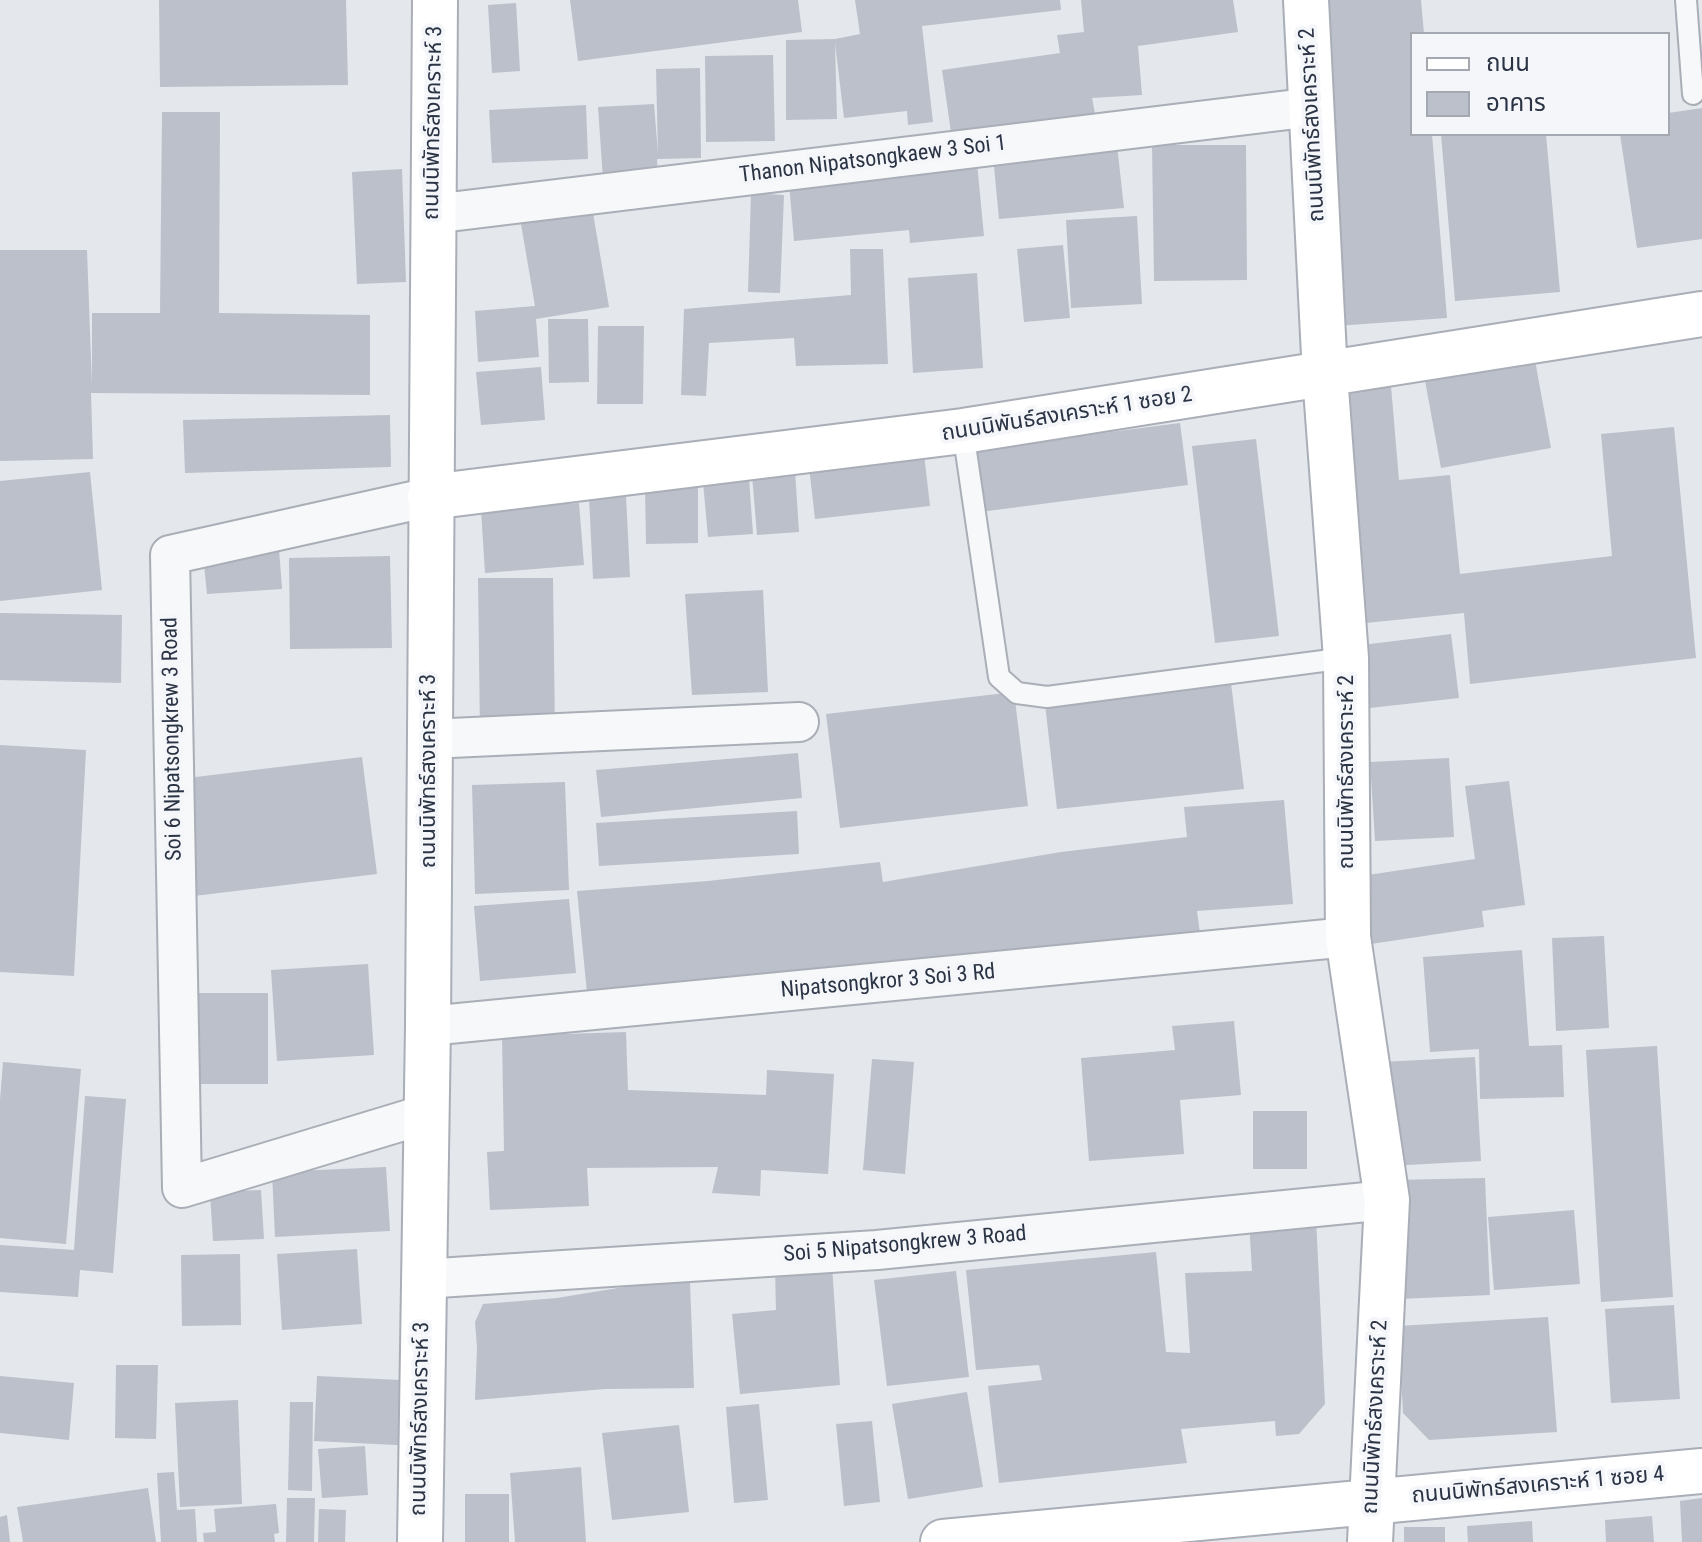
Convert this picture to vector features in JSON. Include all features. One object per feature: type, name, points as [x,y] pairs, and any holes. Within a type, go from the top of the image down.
[{"type":"street","name":"ถนนนิพัทธ์สงเคราะห์ 3","points":[[420,1542],[428,1026],[435,0]]},
{"type":"street","name":"ถนนนิพัทธ์สงเคราะห์ 2","points":[[1306,0],[1325,375],[1346,658],[1348,937],[1387,1200],[1370,1521]]},
{"type":"street","name":"Thanon Nipatsongkaew 3 Soi 1","points":[[433,214],[1313,107]]},
{"type":"street","name":"ถนนนิพันธ์สงเคราะห์ 1 ซอย 2","points":[[430,497],[963,431],[1702,314]]},
{"type":"street","name":"Soi 6 Nipatsongkrew 3 Road","points":[[426,1114],[182,1188],[170,555],[430,497]]},
{"type":"street","points":[[429,739],[799,722]]},
{"type":"street","name":"Nipatsongkror 3 Soi 3 Rd","points":[[428,1026],[1348,937]]},
{"type":"street","name":"Soi 5 Nipatsongkrew 3 Road","points":[[422,1279],[877,1250],[1387,1200]]},
{"type":"street","name":"ถนนนิพัทธ์สงเคราะห์ 1 ซอย 4","points":[[943,1542],[1370,1521],[1702,1471]]},
{"type":"lane","points":[[1686,0],[1693,94]]},
{"type":"lane","points":[[963,431],[999,677],[1017,693],[1047,697],[1346,658]]},
{"type":"building","points":[[159,0],[346,0],[348,85],[160,87]]},
{"type":"building","points":[[570,0],[798,0],[802,32],[578,61]]},
{"type":"building","points":[[855,0],[1060,0],[1061,10],[922,26],[933,122],[908,125],[907,111],[844,118],[835,43],[837,119],[786,120],[786,40],[835,39],[860,34]]},
{"type":"building","points":[[1081,0],[1233,0],[1238,32],[1138,46],[1142,95],[1092,98],[1099,134],[954,153],[942,70],[1060,53],[1057,35],[1084,32]]},
{"type":"building","points":[[1314,0],[1421,0],[1424,32],[1410,32],[1410,136],[1432,136],[1447,318],[1336,326]]},
{"type":"building","points":[[516,3],[520,71],[492,73],[488,5]]},
{"type":"building","points":[[773,55],[775,141],[706,142],[705,56]]},
{"type":"building","points":[[700,68],[701,158],[657,159],[659,191],[604,194],[598,107],[654,104],[658,154],[656,69]]},
{"type":"building","points":[[586,105],[588,159],[492,163],[489,110]]},
{"type":"building","points":[[1702,108],[1702,239],[1637,248],[1620,136],[1670,136],[1670,113]]},
{"type":"building","points":[[162,112],[220,112],[219,313],[370,315],[370,395],[91,393],[93,459],[0,461],[0,250],[87,250],[92,386],[92,313],[160,313]]},
{"type":"building","points":[[1441,136],[1546,136],[1560,292],[1455,301]]},
{"type":"building","points":[[1117,145],[1124,208],[999,219],[993,156]]},
{"type":"building","points":[[1152,145],[1246,145],[1247,280],[1154,281]]},
{"type":"building","points":[[977,163],[984,236],[910,243],[909,230],[794,241],[789,183]]},
{"type":"building","points":[[402,169],[406,282],[357,284],[352,172]]},
{"type":"building","points":[[751,193],[784,195],[780,293],[748,292]]},
{"type":"building","points":[[593,213],[609,307],[536,319],[539,357],[478,362],[475,311],[535,306],[521,224]]},
{"type":"building","points":[[1137,216],[1142,304],[1071,308],[1066,220]]},
{"type":"building","points":[[1063,245],[1070,318],[1024,322],[1017,249]]},
{"type":"building","points":[[850,249],[883,249],[888,364],[796,366],[794,338],[709,343],[706,396],[681,395],[684,309],[851,295]]},
{"type":"building","points":[[977,273],[983,368],[913,373],[908,278]]},
{"type":"building","points":[[548,319],[588,319],[589,382],[549,383]]},
{"type":"building","points":[[598,326],[644,326],[643,404],[597,404]]},
{"type":"building","points":[[1534,355],[1551,448],[1441,468],[1424,375]]},
{"type":"building","points":[[541,367],[545,420],[481,425],[476,372]]},
{"type":"building","points":[[1391,386],[1399,480],[1450,475],[1460,574],[1612,556],[1601,434],[1674,427],[1696,658],[1470,684],[1464,613],[1356,624],[1334,389]]},
{"type":"building","points":[[390,415],[391,467],[185,473],[183,420]]},
{"type":"building","points":[[1180,423],[1188,485],[980,512],[972,450]]},
{"type":"building","points":[[1256,439],[1279,636],[1215,643],[1192,446]]},
{"type":"building","points":[[924,454],[930,506],[815,519],[809,467]]},
{"type":"building","points":[[795,471],[799,532],[757,535],[752,475]]},
{"type":"building","points":[[90,472],[102,590],[0,601],[0,481]]},
{"type":"building","points":[[749,478],[753,534],[708,537],[703,482]]},
{"type":"building","points":[[698,485],[698,543],[646,544],[645,486]]},
{"type":"building","points":[[626,495],[630,577],[593,579],[589,497]]},
{"type":"building","points":[[579,503],[584,565],[485,573],[481,510]]},
{"type":"building","points":[[279,549],[282,589],[207,594],[203,555]]},
{"type":"building","points":[[390,556],[392,648],[290,649],[289,558]]},
{"type":"building","points":[[478,578],[553,578],[555,732],[480,732]]},
{"type":"building","points":[[763,590],[768,692],[692,695],[685,594]]},
{"type":"building","points":[[0,613],[122,615],[121,683],[0,680]]},
{"type":"building","points":[[1451,634],[1459,698],[1361,709],[1354,646]]},
{"type":"building","points":[[1231,683],[1244,789],[1057,809],[1045,704]]},
{"type":"building","points":[[1014,692],[1028,806],[840,828],[826,714]]},
{"type":"building","points":[[0,745],[86,750],[74,976],[0,972]]},
{"type":"building","points":[[798,753],[802,798],[601,817],[596,770]]},
{"type":"building","points":[[362,757],[377,874],[194,896],[179,779]]},
{"type":"building","points":[[1449,758],[1454,837],[1375,841],[1370,762]]},
{"type":"building","points":[[1509,781],[1525,905],[1482,911],[1484,927],[1371,944],[1361,876],[1475,859],[1465,786]]},
{"type":"building","points":[[565,782],[569,890],[475,894],[472,785]]},
{"type":"building","points":[[1284,800],[1293,904],[1197,911],[1200,933],[587,993],[577,891],[708,881],[880,862],[883,882],[1061,852],[1187,837],[1184,807]]},
{"type":"building","points":[[797,811],[799,854],[599,866],[596,823]]},
{"type":"building","points":[[569,899],[576,973],[480,981],[474,906]]},
{"type":"building","points":[[1604,936],[1609,1028],[1556,1031],[1552,938]]},
{"type":"building","points":[[1522,950],[1529,1046],[1562,1045],[1564,1097],[1480,1099],[1479,1049],[1430,1052],[1423,957]]},
{"type":"building","points":[[368,964],[374,1055],[277,1061],[271,970]]},
{"type":"building","points":[[183,993],[268,993],[268,1084],[183,1084]]},
{"type":"building","points":[[1234,1021],[1241,1095],[1180,1100],[1184,1154],[1089,1161],[1081,1058],[1175,1050],[1172,1026]]},
{"type":"building","points":[[626,1032],[628,1090],[766,1095],[767,1070],[834,1074],[828,1174],[761,1170],[760,1196],[712,1193],[718,1167],[587,1168],[589,1206],[490,1210],[487,1152],[504,1151],[502,1036]]},
{"type":"building","points":[[1657,1046],[1673,1297],[1601,1302],[1586,1050]]},
{"type":"building","points":[[1475,1057],[1481,1161],[1389,1166],[1382,1062]]},
{"type":"building","points":[[872,1059],[914,1062],[905,1174],[863,1170]]},
{"type":"building","points":[[3,1062],[81,1069],[66,1244],[0,1238]]},
{"type":"building","points":[[85,1096],[126,1099],[113,1273],[80,1270],[78,1297],[0,1292],[0,1245],[74,1250]]},
{"type":"building","points":[[1253,1111],[1307,1111],[1307,1169],[1253,1169]]},
{"type":"building","points":[[386,1167],[390,1231],[275,1237],[272,1172]]},
{"type":"building","points":[[1485,1178],[1490,1295],[1400,1299],[1395,1180]]},
{"type":"building","points":[[261,1190],[264,1239],[213,1241],[210,1192]]},
{"type":"building","points":[[1574,1210],[1580,1284],[1494,1290],[1488,1217]]},
{"type":"building","points":[[1316,1218],[1325,1404],[1299,1434],[1276,1436],[1275,1421],[1181,1429],[1187,1463],[999,1483],[988,1386],[1042,1380],[1039,1365],[976,1370],[966,1270],[1156,1252],[1166,1352],[1190,1353],[1185,1273],[1252,1271],[1249,1221]]},
{"type":"building","points":[[357,1249],[362,1324],[282,1330],[277,1254]]},
{"type":"building","points":[[240,1254],[241,1325],[182,1326],[181,1255]]},
{"type":"building","points":[[832,1265],[840,1385],[740,1394],[732,1314],[776,1310],[775,1267]]},
{"type":"building","points":[[956,1271],[969,1377],[887,1386],[874,1280]]},
{"type":"building","points":[[690,1282],[694,1388],[605,1389],[475,1400],[475,1322],[483,1304],[557,1298],[636,1285]]},
{"type":"building","points":[[1674,1305],[1680,1399],[1611,1403],[1605,1309]]},
{"type":"building","points":[[1548,1317],[1557,1432],[1429,1440],[1403,1413],[1398,1326]]},
{"type":"building","points":[[116,1365],[158,1365],[156,1439],[115,1438]]},
{"type":"building","points":[[0,1376],[74,1383],[69,1440],[0,1433]]},
{"type":"building","points":[[317,1376],[420,1381],[417,1446],[314,1441]]},
{"type":"building","points":[[967,1392],[983,1487],[908,1499],[892,1404]]},
{"type":"building","points":[[238,1400],[242,1504],[180,1507],[175,1403]]},
{"type":"building","points":[[290,1402],[313,1402],[312,1491],[288,1490]]},
{"type":"building","points":[[759,1404],[768,1500],[734,1503],[726,1407]]},
{"type":"building","points":[[872,1421],[880,1502],[844,1506],[836,1424]]},
{"type":"building","points":[[679,1425],[689,1512],[612,1520],[602,1433]]},
{"type":"building","points":[[365,1446],[368,1495],[322,1498],[318,1449]]},
{"type":"building","points":[[581,1467],[586,1542],[515,1542],[510,1473]]},
{"type":"building","points":[[174,1472],[177,1510],[195,1509],[197,1542],[161,1542],[157,1473]]},
{"type":"building","points":[[148,1488],[156,1542],[23,1542],[17,1507]]},
{"type":"building","points":[[465,1494],[509,1494],[509,1542],[465,1542]]},
{"type":"building","points":[[287,1498],[315,1498],[314,1542],[286,1542]]},
{"type":"building","points":[[1702,1498],[1702,1542],[1682,1542],[1680,1501]]},
{"type":"building","points":[[276,1504],[279,1533],[274,1534],[275,1542],[204,1542],[203,1533],[216,1532],[214,1509]]},
{"type":"building","points":[[319,1509],[346,1510],[345,1542],[318,1542]]},
{"type":"building","points":[[7,1515],[10,1542],[0,1542],[0,1517]]},
{"type":"building","points":[[1652,1516],[1654,1542],[1606,1542],[1605,1520]]},
{"type":"building","points":[[1532,1521],[1533,1542],[1468,1542],[1467,1526]]},
{"type":"building","points":[[1404,1527],[1445,1527],[1445,1542],[1404,1542]]}]
